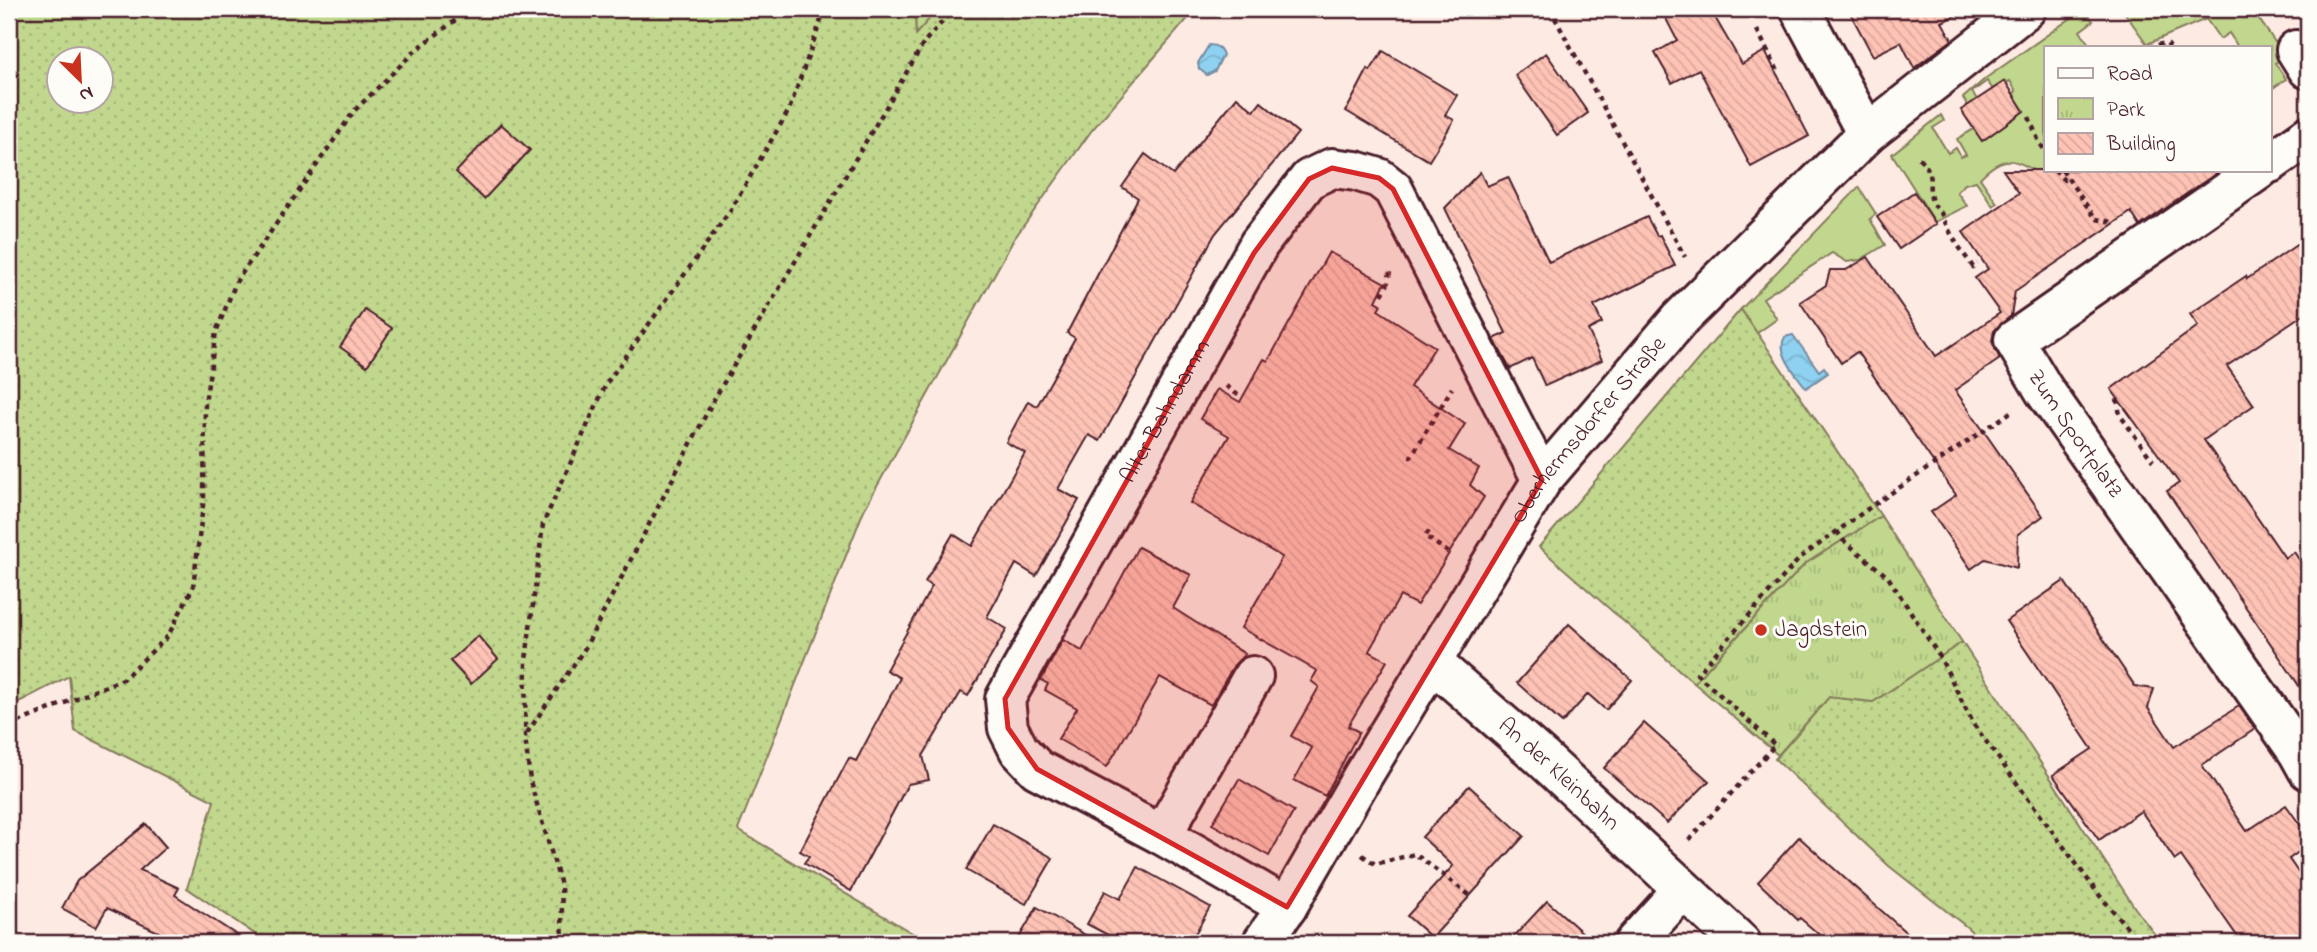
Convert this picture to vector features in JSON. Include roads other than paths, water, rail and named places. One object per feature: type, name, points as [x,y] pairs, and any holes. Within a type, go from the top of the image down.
[{"type":"street","points":[[1800,9],[1867,134]]},
{"type":"street","name":"Oberhermsdorfer Straße","points":[[1262,943],[1287,907],[1362,777],[1542,480],[1679,320],[1867,134],[2026,9]]},
{"type":"street","points":[[2272,162],[2308,136]]},
{"type":"street","name":"Alter Bahndamm","points":[[1287,907],[1162,835],[1037,769],[1019,750],[1008,728],[1005,699],[1259,244],[1309,179],[1332,168],[1342,169],[1379,178],[1394,189],[1542,480]]},
{"type":"street","name":"Zum Sportplatz","points":[[2256,172],[2014,340],[2044,390],[2308,770]]},
{"type":"street","name":"An der Kleinbahn","points":[[1433,663],[1541,757],[1741,943]]},
{"type":"street","points":[[1162,835],[1253,676]]},
{"type":"street","points":[[1634,943],[1672,880]]},
{"type":"water","points":[[1209,45],[1218,47],[1223,55],[1215,71],[1207,75],[1199,69],[1198,63]]},
{"type":"water","points":[[1793,335],[1819,371],[1824,367],[1828,373],[1806,388],[1788,363],[1783,349],[1785,337]]},
{"type":"place","name":"Jagdstein","points":[[1761,630]]}]
